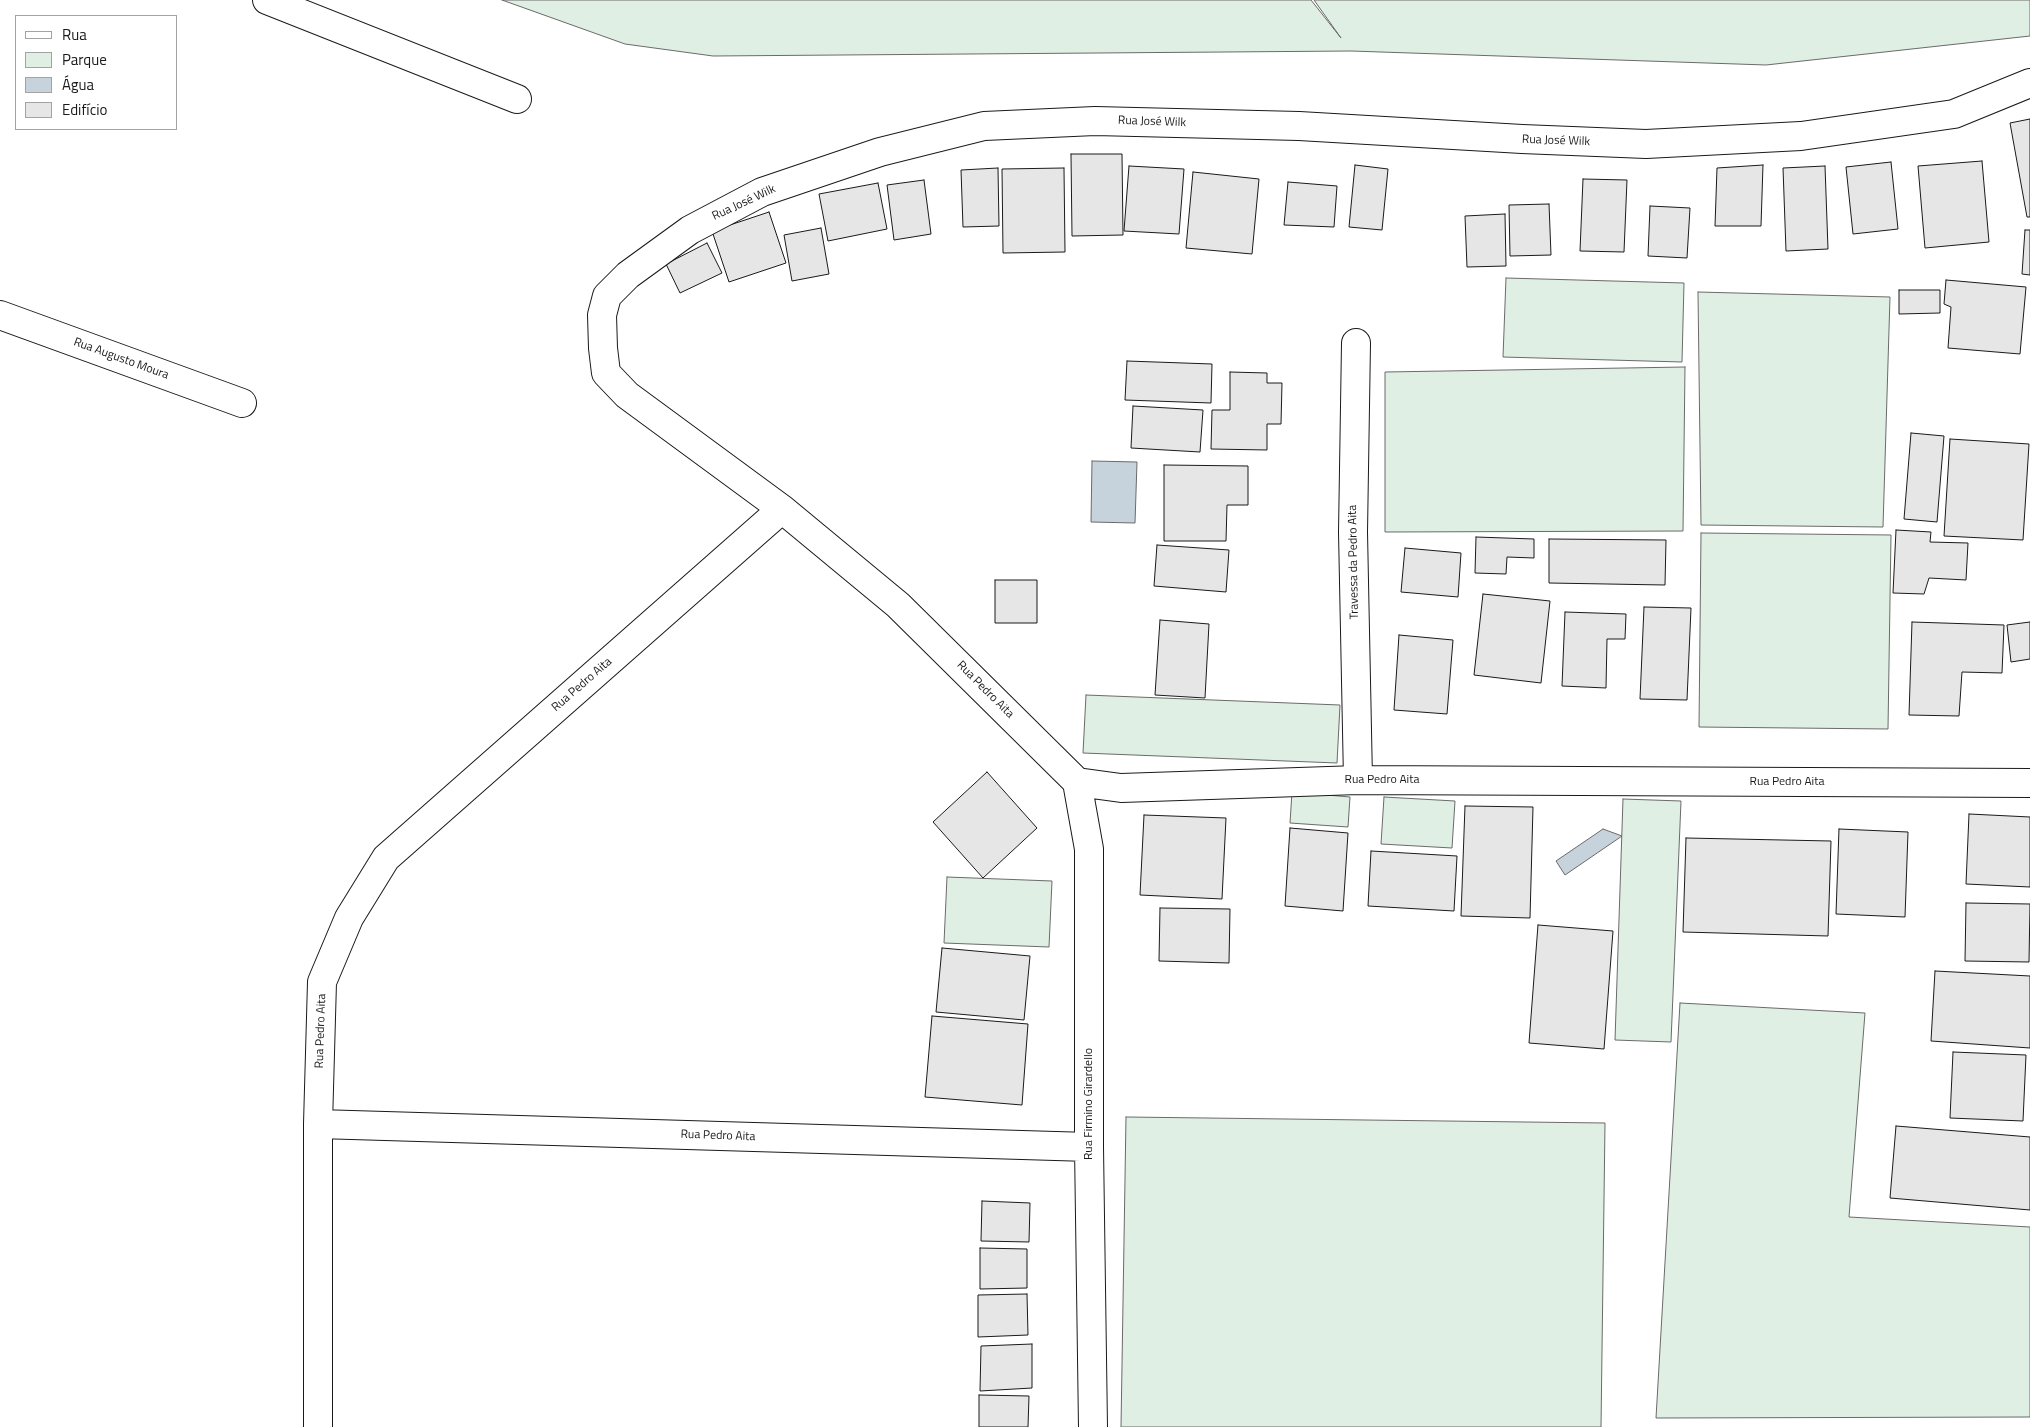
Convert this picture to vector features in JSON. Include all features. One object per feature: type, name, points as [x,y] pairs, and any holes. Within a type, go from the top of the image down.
[{"type":"street","points":[[267,0],[517,99]]},
{"type":"street","name":"Rua José Wilk","points":[[782,508],[628,395],[606,372],[603,348],[602,315],[607,296],[628,275],[690,230],[762,192],[880,152],[984,126],[1095,121],[1260,125],[1522,140],[1646,144],[1800,136],[1954,114],[2030,83]]},
{"type":"street","name":"Rua Augusto Moura","points":[[0,315],[242,404]]},
{"type":"street","name":"Travessa da Pedro Aita","points":[[1356,343],[1353,532],[1358,780]]},
{"type":"street","name":"Rua Pedro Aita","points":[[318,1427],[318,1124],[322,982],[350,918],[386,858],[782,508],[898,605],[1077,782],[1121,788],[1358,780],[2030,782]]},
{"type":"street","name":"Rua Firmino Girardello","points":[[1077,782],[1088,849],[1089,1147],[1093,1427]]},
{"type":"street","name":"Rua Pedro Aita","points":[[318,1124],[1089,1147]]},
{"type":"green space","points":[[502,0],[1311,0],[1341,38],[1314,0],[2030,0],[2030,36],[1766,65],[1351,51],[713,56],[625,44]]},
{"type":"green space","points":[[1506,278],[1684,283],[1682,362],[1503,357]]},
{"type":"green space","points":[[1698,292],[1890,297],[1883,527],[1701,525]]},
{"type":"green space","points":[[1685,367],[1683,531],[1385,532],[1385,372]]},
{"type":"green space","points":[[1701,533],[1891,535],[1888,729],[1699,727]]},
{"type":"green space","points":[[1086,695],[1340,705],[1337,763],[1083,753]]},
{"type":"green space","points":[[1292,792],[1350,797],[1348,827],[1290,823]]},
{"type":"green space","points":[[1384,797],[1455,801],[1452,848],[1381,844]]},
{"type":"green space","points":[[1623,799],[1681,801],[1671,1042],[1615,1040]]},
{"type":"green space","points":[[947,877],[1052,881],[1049,947],[944,943]]},
{"type":"green space","points":[[1680,1003],[1865,1013],[1849,1217],[2030,1227],[2030,1417],[1656,1418]]},
{"type":"green space","points":[[1126,1117],[1605,1123],[1601,1427],[1121,1427]]},
{"type":"water","points":[[1092,461],[1137,462],[1135,523],[1091,522]]},
{"type":"water","points":[[1603,829],[1622,836],[1565,875],[1556,861]]},
{"type":"building","points":[[2030,119],[2030,217],[2027,217],[2010,123]]},
{"type":"building","points":[[1071,154],[1122,154],[1123,235],[1072,236]]},
{"type":"building","points":[[1982,161],[1989,242],[1925,248],[1918,166]]},
{"type":"building","points":[[1891,162],[1898,229],[1853,234],[1846,167]]},
{"type":"building","points":[[1355,165],[1388,169],[1382,230],[1349,227]]},
{"type":"building","points":[[1763,165],[1761,226],[1715,226],[1717,168]]},
{"type":"building","points":[[1129,166],[1184,169],[1179,234],[1124,231]]},
{"type":"building","points":[[1825,166],[1828,249],[1786,251],[1783,168]]},
{"type":"building","points":[[998,168],[999,226],[963,227],[961,170]]},
{"type":"building","points":[[1064,168],[1065,252],[1003,253],[1002,169]]},
{"type":"building","points":[[1193,172],[1259,179],[1252,254],[1186,248]]},
{"type":"building","points":[[1583,179],[1627,180],[1624,252],[1580,251]]},
{"type":"building","points":[[924,180],[931,234],[894,240],[887,185]]},
{"type":"building","points":[[1288,182],[1337,186],[1334,227],[1284,225]]},
{"type":"building","points":[[878,183],[887,229],[828,241],[819,194]]},
{"type":"building","points":[[1549,204],[1551,255],[1510,256],[1509,205]]},
{"type":"building","points":[[1650,206],[1690,208],[1687,258],[1648,256]]},
{"type":"building","points":[[769,212],[786,263],[729,282],[712,231]]},
{"type":"building","points":[[1505,214],[1506,266],[1467,267],[1465,216]]},
{"type":"building","points":[[821,228],[829,274],[792,281],[784,235]]},
{"type":"building","points":[[2025,230],[2030,230],[2030,275],[2022,274]]},
{"type":"building","points":[[707,243],[722,273],[680,293],[666,264]]},
{"type":"building","points":[[1946,280],[2026,287],[2020,354],[1948,348],[1951,307],[1944,304]]},
{"type":"building","points":[[1899,290],[1940,290],[1940,313],[1899,314]]},
{"type":"building","points":[[1127,361],[1212,364],[1211,403],[1125,400]]},
{"type":"building","points":[[1230,372],[1267,373],[1267,383],[1282,383],[1281,424],[1267,424],[1267,450],[1211,449],[1212,410],[1230,410]]},
{"type":"building","points":[[1133,406],[1203,410],[1200,452],[1131,448]]},
{"type":"building","points":[[1911,433],[1944,436],[1937,522],[1904,519]]},
{"type":"building","points":[[1950,439],[2029,444],[2023,540],[1944,536]]},
{"type":"building","points":[[1164,465],[1248,466],[1248,505],[1227,505],[1226,541],[1164,541]]},
{"type":"building","points":[[1896,530],[1931,532],[1930,542],[1968,543],[1966,580],[1929,578],[1924,594],[1893,593]]},
{"type":"building","points":[[1476,537],[1534,539],[1534,558],[1507,557],[1506,574],[1475,573]]},
{"type":"building","points":[[1549,539],[1666,540],[1665,585],[1549,583]]},
{"type":"building","points":[[1157,545],[1229,550],[1226,592],[1154,586]]},
{"type":"building","points":[[1405,548],[1461,553],[1458,597],[1401,592]]},
{"type":"building","points":[[995,580],[1037,580],[1037,623],[995,623]]},
{"type":"building","points":[[1483,594],[1550,601],[1541,683],[1474,675]]},
{"type":"building","points":[[1644,607],[1691,608],[1687,700],[1640,699]]},
{"type":"building","points":[[1565,612],[1626,614],[1625,639],[1607,639],[1606,688],[1562,686]]},
{"type":"building","points":[[1160,620],[1209,624],[1205,698],[1155,695]]},
{"type":"building","points":[[1912,622],[2004,625],[2002,673],[1962,672],[1959,716],[1909,715]]},
{"type":"building","points":[[2030,622],[2030,659],[2011,662],[2007,625]]},
{"type":"building","points":[[1399,635],[1453,640],[1447,714],[1394,710]]},
{"type":"building","points":[[987,772],[1037,828],[983,878],[933,822]]},
{"type":"building","points":[[1465,806],[1533,807],[1530,918],[1461,916]]},
{"type":"building","points":[[1969,814],[2030,817],[2030,887],[1966,884]]},
{"type":"building","points":[[1144,815],[1226,818],[1222,899],[1140,895]]},
{"type":"building","points":[[1290,828],[1348,833],[1343,911],[1285,906]]},
{"type":"building","points":[[1839,829],[1908,832],[1905,917],[1836,914]]},
{"type":"building","points":[[1686,838],[1831,841],[1828,936],[1683,932]]},
{"type":"building","points":[[1371,851],[1457,856],[1454,911],[1368,906]]},
{"type":"building","points":[[1966,903],[2030,904],[2029,962],[1965,961]]},
{"type":"building","points":[[1160,908],[1230,909],[1229,963],[1159,961]]},
{"type":"building","points":[[1538,925],[1613,931],[1604,1049],[1529,1043]]},
{"type":"building","points":[[942,948],[1030,956],[1024,1020],[936,1012]]},
{"type":"building","points":[[1935,971],[2030,976],[2030,1048],[1931,1041]]},
{"type":"building","points":[[932,1016],[1028,1024],[1022,1105],[925,1097]]},
{"type":"building","points":[[1953,1052],[2026,1055],[2023,1121],[1950,1118]]},
{"type":"building","points":[[1896,1126],[2030,1137],[2030,1210],[1890,1198]]},
{"type":"building","points":[[982,1201],[1030,1203],[1029,1242],[981,1241]]},
{"type":"building","points":[[980,1248],[1027,1249],[1027,1288],[980,1289]]},
{"type":"building","points":[[1027,1294],[1028,1335],[978,1337],[978,1295]]},
{"type":"building","points":[[1032,1344],[1032,1388],[980,1391],[981,1346]]},
{"type":"building","points":[[979,1395],[1029,1396],[1028,1427],[979,1427]]}]
